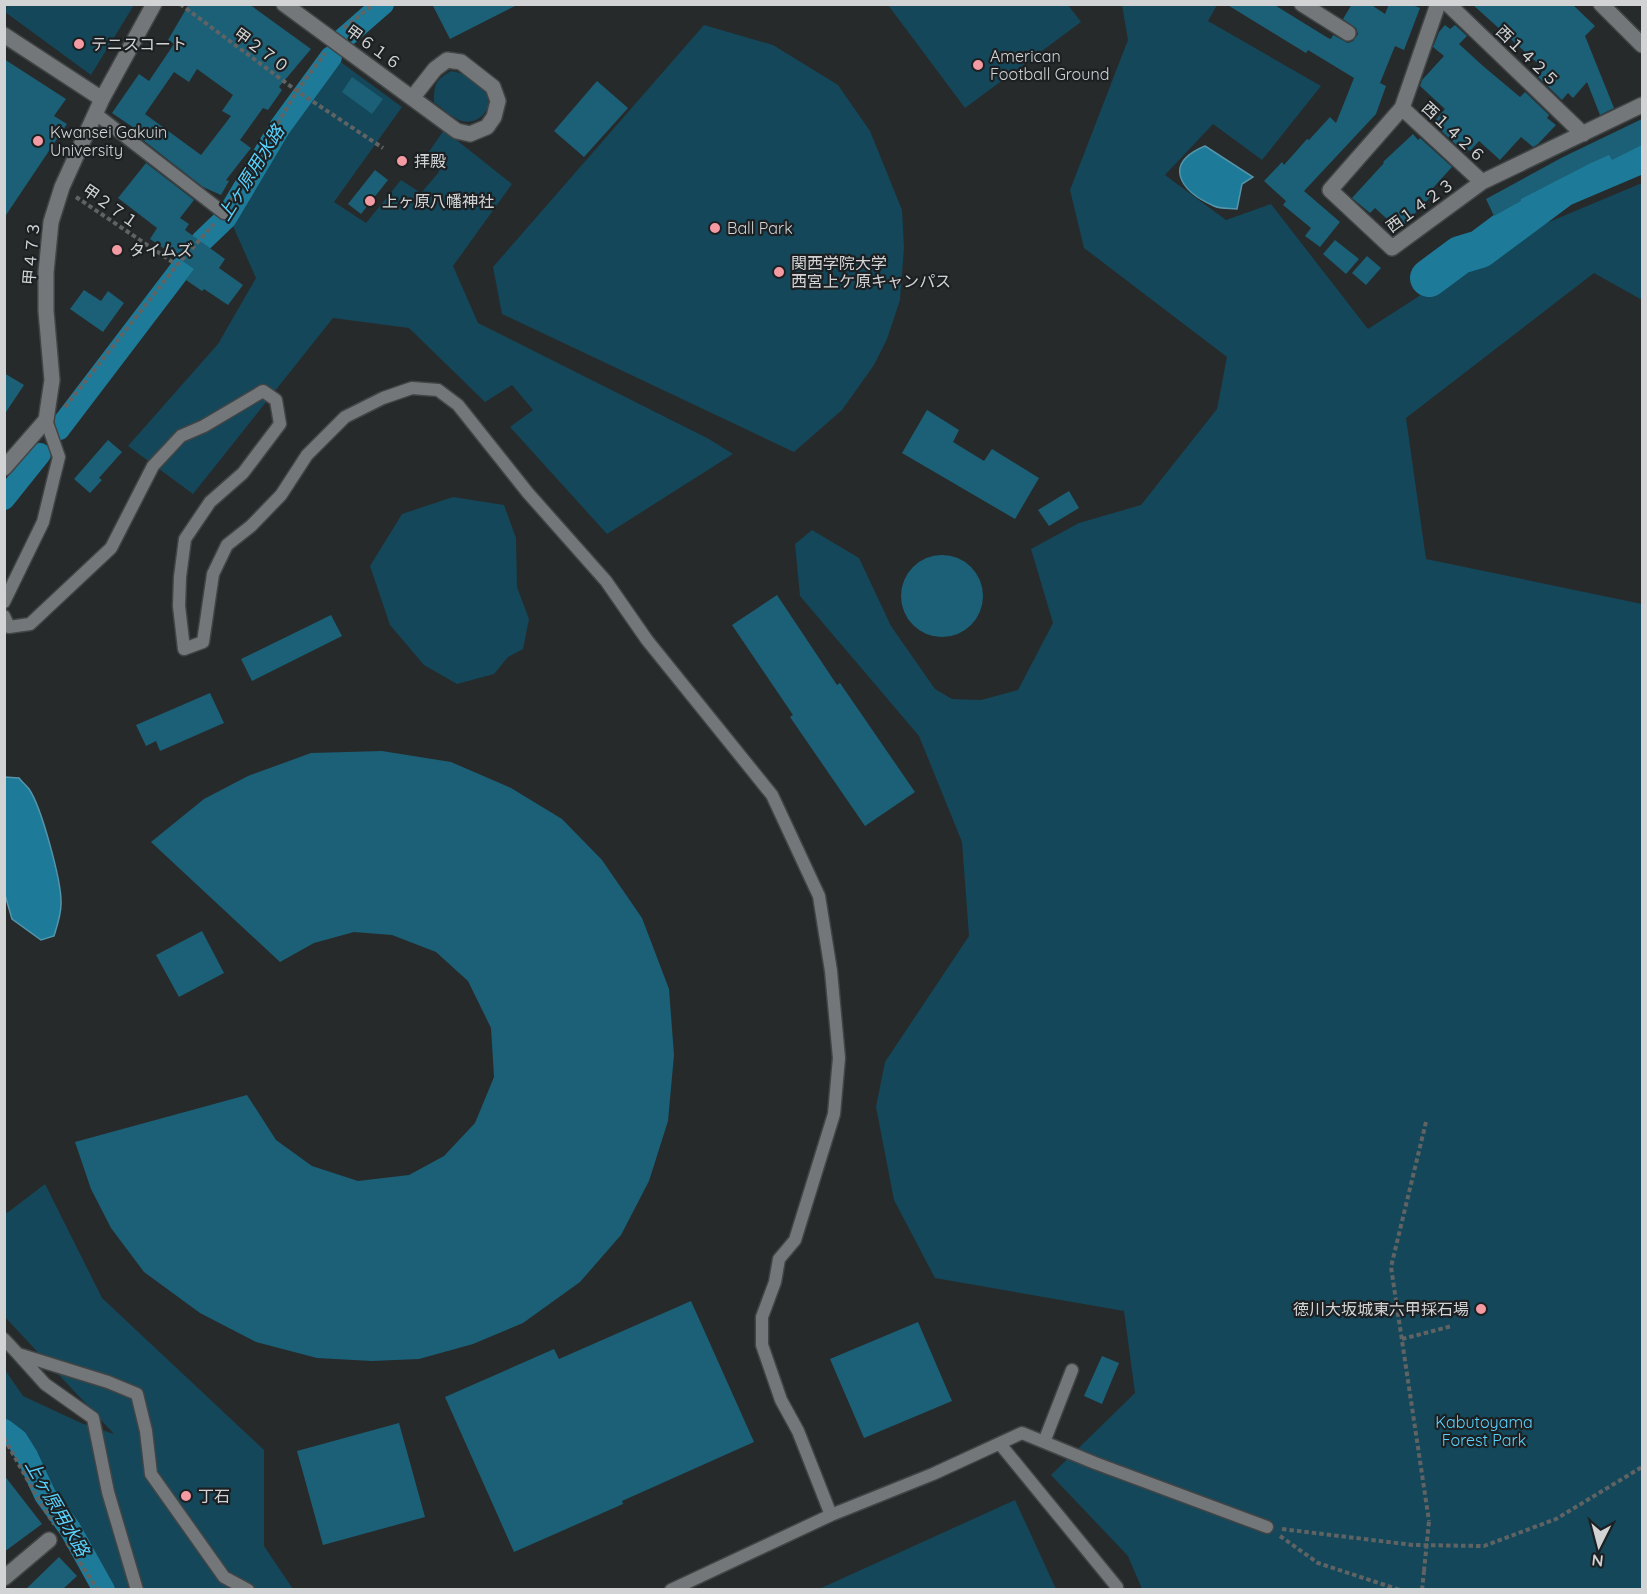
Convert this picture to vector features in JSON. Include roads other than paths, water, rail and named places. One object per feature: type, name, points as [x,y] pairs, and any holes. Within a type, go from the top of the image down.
[{"type":"street","name":"甲４７３","points":[[46,420],[52,380],[46,311],[46,272],[51,222],[62,187],[102,99],[154,4]]},
{"type":"street","name":"甲６１６","points":[[284,4],[457,131],[470,134],[487,127],[494,117],[498,101],[493,87],[461,62],[447,60],[435,69],[413,97]]},
{"type":"street","points":[[1302,4],[1348,33]]},
{"type":"street","name":"西１４２３","points":[[1438,4],[1402,108],[1330,190],[1392,248],[1482,183],[1642,105]]},
{"type":"street","name":"西１４２５","points":[[1448,4],[1583,134]]},
{"type":"street","points":[[1601,4],[1642,45]]},
{"type":"street","points":[[4,35],[102,99]]},
{"type":"street","name":"西１４２６","points":[[1402,108],[1482,183]]},
{"type":"street","points":[[4,468],[46,420]]},
{"type":"street","points":[[4,1578],[54,1536]]},
{"type":"lane","points":[[96,114],[224,213]]},
{"type":"lane","points":[[4,616],[9,627],[30,624],[111,548],[153,466],[181,436],[204,426],[263,391],[276,400],[280,424],[243,472],[210,502],[185,539],[179,606],[184,649],[203,642],[213,574],[227,545],[251,526],[281,495],[307,454],[345,417],[383,398],[412,388],[438,390],[458,405],[528,493],[606,581],[647,640],[772,795],[819,896],[831,970],[840,1058],[834,1114],[795,1240],[779,1259],[775,1282],[762,1317],[762,1345],[781,1400],[798,1431],[831,1515]]},
{"type":"lane","points":[[4,602],[43,522],[59,457],[46,420]]},
{"type":"lane","points":[[4,1339],[45,1384],[93,1418],[108,1492],[137,1590]]},
{"type":"lane","points":[[18,1354],[108,1382],[137,1394],[146,1431],[151,1474],[224,1577],[248,1590]]},
{"type":"lane","points":[[1044,1442],[1072,1370]]},
{"type":"lane","points":[[671,1590],[831,1515],[933,1474],[1022,1433],[1267,1527]]},
{"type":"lane","points":[[1000,1444],[1117,1587]]},
{"type":"waterway","name":"上ヶ原用水路","points":[[344,38],[383,4]]},
{"type":"waterway","name":"上ヶ原用水路","points":[[59,429],[202,241],[226,218],[280,127],[331,57]]},
{"type":"waterway","points":[[1429,278],[1460,255],[1480,249],[1562,188],[1642,154]]},
{"type":"waterway","name":"上ヶ原用水路","points":[[4,499],[40,454]]},
{"type":"waterway","name":"上ヶ原用水路","points":[[4,1430],[17,1440],[45,1495],[70,1529],[104,1590]]},
{"type":"place","name":"テニスコート","points":[[79,44]]},
{"type":"place","name":"American Football Ground","points":[[978,65]]},
{"type":"place","name":"Kwansei Gakuin University","points":[[38,141]]},
{"type":"place","name":"拝殿","points":[[402,161]]},
{"type":"place","name":"上ヶ原八幡神社","points":[[370,201]]},
{"type":"place","name":"Ball Park","points":[[715,228]]},
{"type":"place","name":"タイムズ","points":[[117,250]]},
{"type":"place","name":"関西学院大学 西宮上ケ原キャンパス","points":[[779,272]]},
{"type":"place","name":"徳川大坂城東六甲採石場","points":[[1481,1309]]},
{"type":"place","name":"丁石","points":[[186,1496]]},
{"type":"park label","name":"Kabutoyama Forest Park","points":[[1484,1431]]}]
